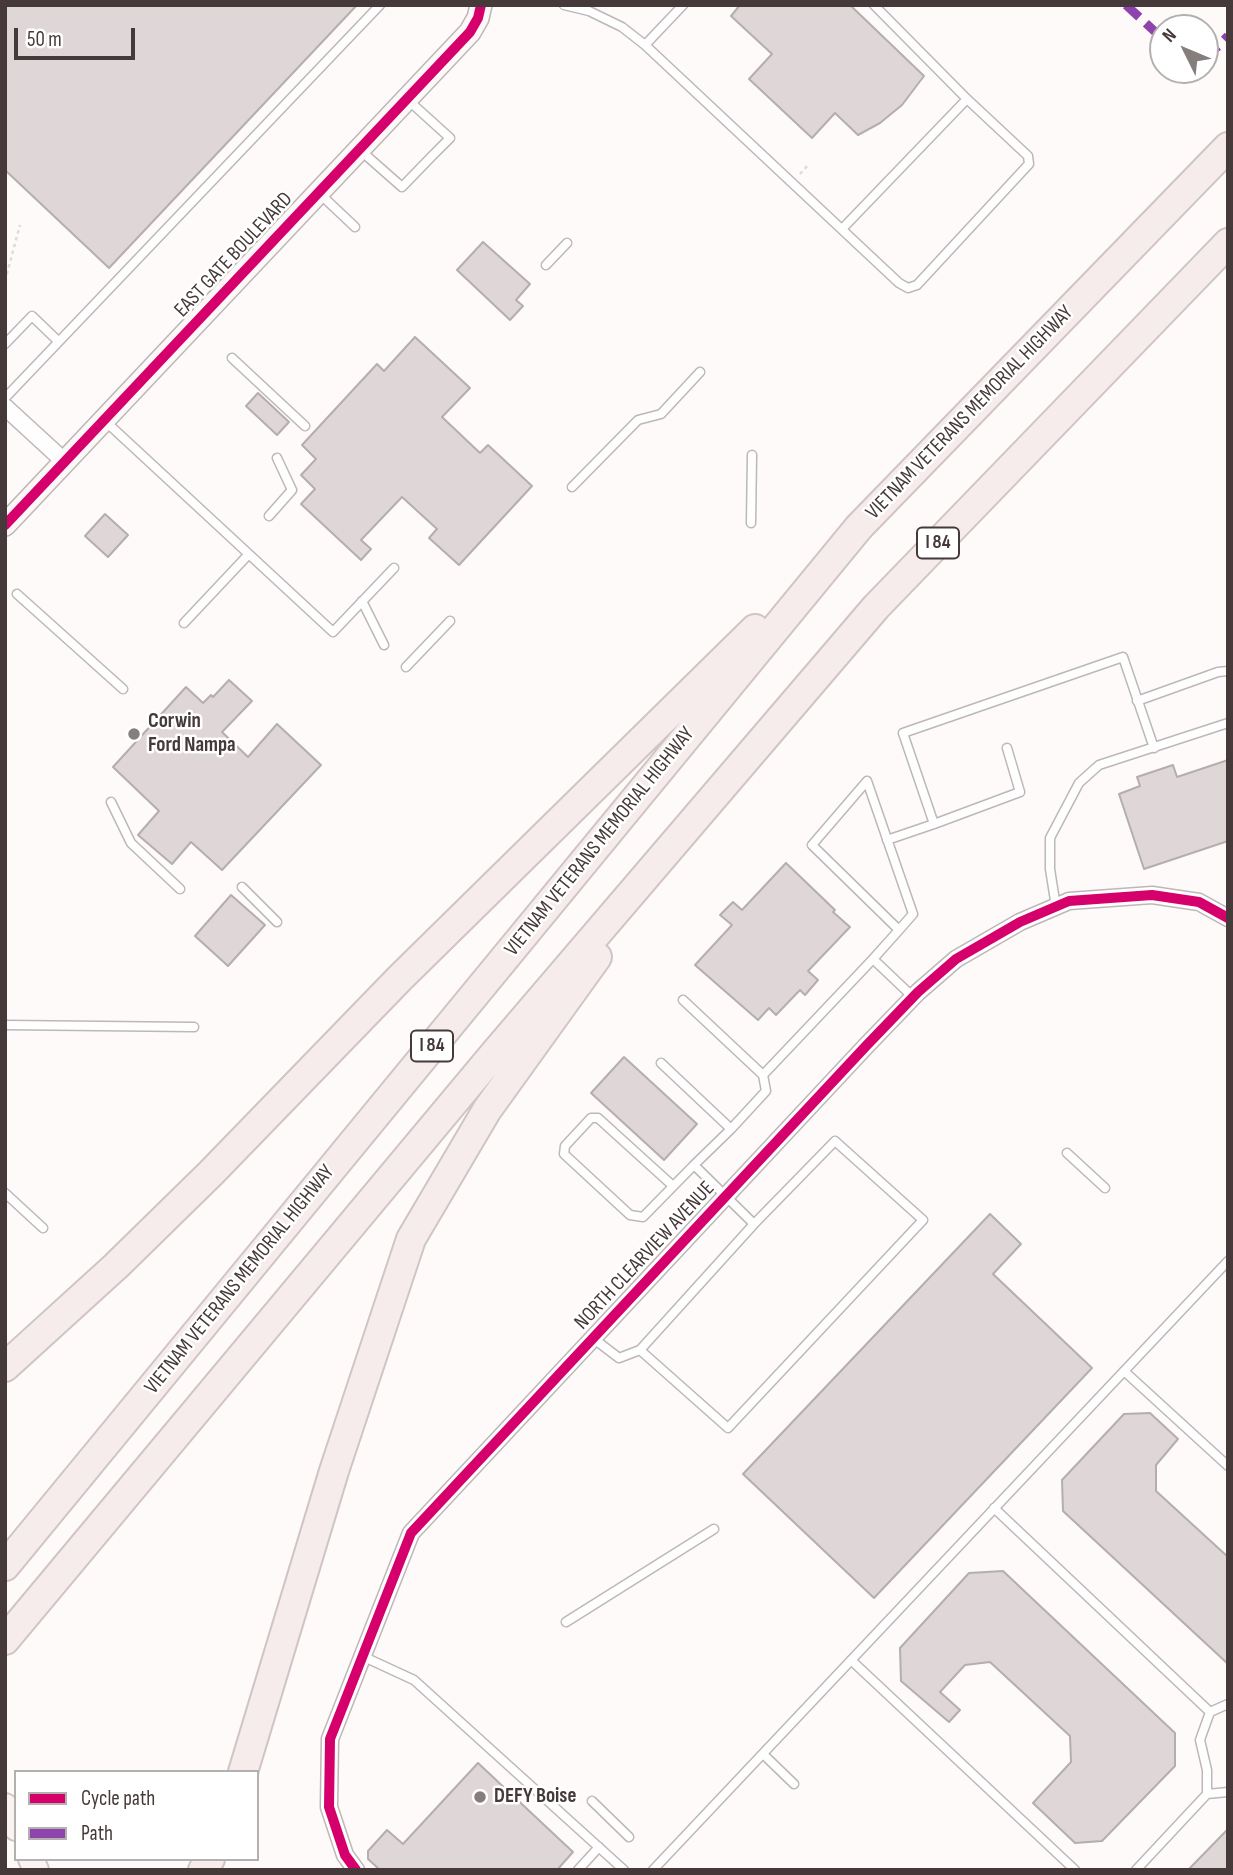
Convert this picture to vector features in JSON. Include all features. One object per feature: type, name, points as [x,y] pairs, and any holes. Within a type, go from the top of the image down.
[{"type":"highway","name":"VIETNAM VETERANS MEMORIAL HIGHWAY","points":[[5,1566],[859,527],[1228,147]]},
{"type":"highway","name":"I 84","points":[[5,1640],[494,1054],[876,607],[1228,243]]},
{"type":"highway","points":[[5,1367],[106,1275],[211,1173],[400,978],[859,527]]},
{"type":"highway","points":[[244,1770],[334,1471],[411,1239],[487,1110],[591,966],[662,855]]},
{"type":"main road","points":[[5,1806],[14,1824]]},
{"type":"street","name":"EAST GATE BOULEVARD","points":[[5,525],[470,32],[478,18],[481,5]]},
{"type":"street","points":[[5,407],[65,462]]},
{"type":"street","name":"NORTH CLEARVIEW AVENUE","points":[[356,1870],[345,1855],[329,1807],[330,1739],[411,1533],[913,997],[956,959],[1020,922],[1069,901],[1152,895],[1199,902],[1228,918]]},
{"type":"lane","points":[[5,398],[380,5]]},
{"type":"lane","points":[[481,5],[487,5]]},
{"type":"lane","points":[[564,5],[589,11],[622,27],[645,45],[899,283],[908,288],[917,285],[1029,164],[1028,156],[874,5]]},
{"type":"lane","points":[[645,45],[683,5]]},
{"type":"lane","points":[[359,149],[402,187],[450,138],[407,99]]},
{"type":"lane","points":[[842,229],[967,99]]},
{"type":"lane","points":[[318,193],[355,227]]},
{"type":"lane","points":[[546,265],[567,243]]},
{"type":"lane","points":[[5,344],[32,316],[58,341]]},
{"type":"lane","points":[[232,358],[305,426]]},
{"type":"lane","points":[[572,487],[638,419],[661,414],[700,372]]},
{"type":"lane","points":[[104,420],[333,632],[394,568]]},
{"type":"lane","points":[[751,523],[752,455]]},
{"type":"lane","points":[[269,516],[292,490],[277,458]]},
{"type":"lane","points":[[184,623],[248,555]]},
{"type":"lane","points":[[17,594],[123,689]]},
{"type":"lane","points":[[362,601],[384,645]]},
{"type":"lane","points":[[406,667],[450,621]]},
{"type":"lane","points":[[934,824],[903,733],[1123,657],[1154,748]]},
{"type":"lane","points":[[1138,701],[1218,672],[1228,671]]},
{"type":"lane","points":[[1056,907],[1050,869],[1050,838],[1079,783],[1099,765],[1228,723]]},
{"type":"lane","points":[[887,840],[1020,792],[1007,748]]},
{"type":"lane","points":[[763,1075],[873,959],[899,930],[913,914],[867,781],[812,845],[899,930]]},
{"type":"lane","points":[[111,802],[131,843],[180,889]]},
{"type":"lane","points":[[242,887],[277,922]]},
{"type":"lane","points":[[873,959],[913,997]]},
{"type":"lane","points":[[673,1186],[598,1118],[591,1118],[565,1146],[564,1154],[630,1215],[643,1217],[766,1091],[763,1075],[683,1000]]},
{"type":"lane","points":[[5,1025],[194,1027]]},
{"type":"lane","points":[[661,1063],[731,1129]]},
{"type":"lane","points":[[594,1339],[619,1358],[640,1350],[754,1224],[835,1142],[923,1220],[728,1428],[640,1350]]},
{"type":"lane","points":[[1068,1153],[1105,1188]]},
{"type":"lane","points":[[694,1165],[754,1224]]},
{"type":"lane","points":[[5,1193],[43,1228]]},
{"type":"lane","points":[[653,1870],[1124,1371],[1224,1271],[1228,1261]]},
{"type":"lane","points":[[1124,1371],[1228,1466]]},
{"type":"lane","points":[[994,1508],[1210,1712]]},
{"type":"lane","points":[[566,1622],[714,1529]]},
{"type":"lane","points":[[362,1657],[414,1680],[624,1870]]},
{"type":"lane","points":[[851,1660],[1075,1870]]},
{"type":"lane","points":[[1207,1794],[1207,1770],[1200,1740],[1210,1712],[1228,1704]]},
{"type":"lane","points":[[763,1754],[794,1784]]},
{"type":"lane","points":[[1136,1870],[1207,1794],[1228,1792]]},
{"type":"lane","points":[[592,1801],[629,1837]]},
{"type":"lane","points":[[578,1870],[599,1847]]},
{"type":"path","points":[[800,174],[809,164]]},
{"type":"path","points":[[5,281],[20,225]]},
{"type":"building","points":[[5,5],[357,5],[109,268],[5,170]]},
{"type":"building","points":[[740,5],[850,5],[924,76],[902,105],[880,123],[858,135],[835,113],[812,138],[749,79],[772,54],[731,16]]},
{"type":"building","points":[[483,242],[530,284],[516,300],[523,306],[510,320],[457,270]]},
{"type":"building","points":[[415,337],[470,388],[442,417],[480,453],[488,445],[532,486],[459,565],[429,538],[437,529],[402,497],[361,540],[371,549],[361,560],[301,504],[315,489],[301,475],[316,459],[302,445],[377,364],[384,371]]},
{"type":"building","points":[[258,393],[289,422],[277,435],[246,406]]},
{"type":"building","points":[[105,514],[128,535],[108,557],[85,536]]},
{"type":"building","points":[[229,680],[252,701],[222,732],[248,757],[277,724],[321,765],[222,870],[191,842],[172,864],[138,835],[159,811],[113,767],[186,687],[203,703],[211,695],[213,697]]},
{"type":"building","points":[[1228,760],[1228,841],[1144,869],[1119,794],[1140,786],[1137,777],[1173,765],[1177,777]]},
{"type":"building","points":[[786,863],[850,927],[808,971],[818,980],[805,995],[800,990],[776,1015],[769,1008],[758,1020],[695,965],[732,925],[720,915],[733,902],[742,910]]},
{"type":"building","points":[[231,895],[265,925],[228,966],[195,936]]},
{"type":"building","points":[[624,1057],[697,1124],[664,1160],[591,1093]]},
{"type":"building","points":[[990,1214],[1021,1244],[993,1274],[1092,1368],[874,1598],[743,1474]]},
{"type":"building","points":[[1150,1413],[1178,1439],[1156,1465],[1156,1491],[1228,1557],[1228,1664],[1063,1511],[1062,1480],[1124,1414]]},
{"type":"building","points":[[1003,1571],[1175,1733],[1175,1766],[1102,1841],[1075,1843],[1033,1803],[1071,1762],[1070,1736],[990,1662],[965,1665],[940,1692],[960,1710],[949,1722],[901,1681],[900,1648],[969,1573]]},
{"type":"building","name":"DEFY Boise","points":[[478,1763],[573,1852],[557,1870],[380,1870],[368,1859],[368,1851],[387,1830],[403,1844]]},
{"type":"building","points":[[1228,1829],[1228,1870],[1188,1870]]},
{"type":"marked path","points":[[1126,5],[1149,26]]},
{"type":"marked path","points":[[1219,45],[1228,36]]},
{"type":"cycle path","points":[[5,525],[470,32],[478,18],[481,5]]},
{"type":"cycle path","points":[[356,1870],[345,1855],[329,1807],[330,1739],[411,1533],[866,1046],[918,992],[956,959],[1020,922],[1069,901],[1152,895],[1199,902],[1228,918]]},
{"type":"place","name":"Corwin Ford Nampa","points":[[134,734]]},
{"type":"place","name":"DEFY Boise","points":[[480,1797]]}]
